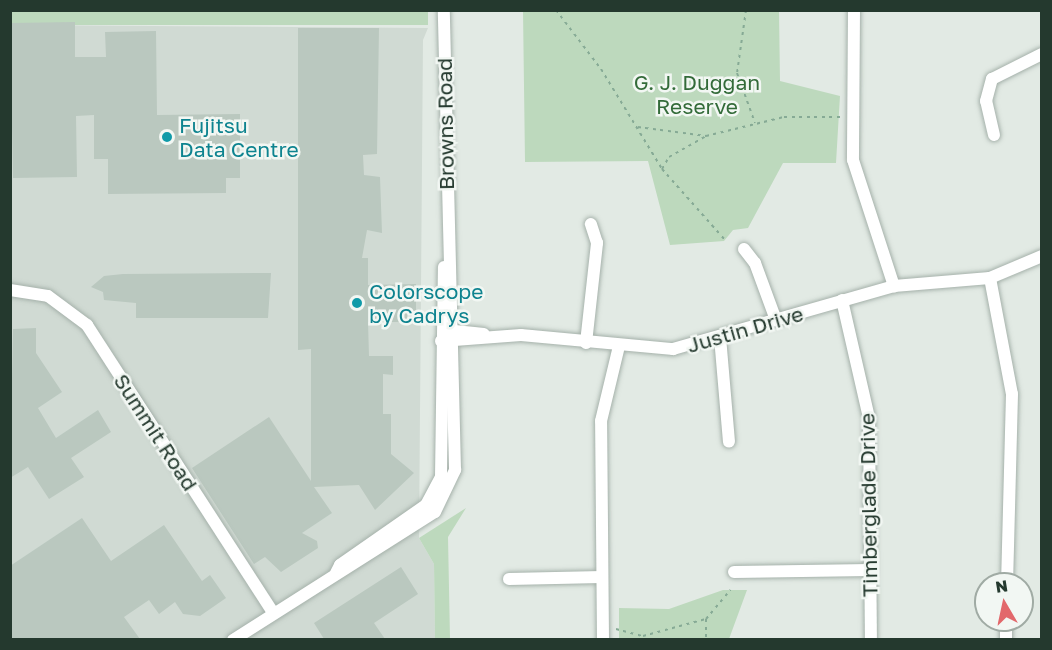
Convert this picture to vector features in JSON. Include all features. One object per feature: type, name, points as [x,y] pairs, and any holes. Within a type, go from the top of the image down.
[{"type":"street","name":"Browns Road","points":[[233,639],[416,525],[435,512],[447,494],[455,470],[447,335],[444,10]]},
{"type":"street","points":[[854,10],[853,160],[894,286]]},
{"type":"street","points":[[994,135],[986,101],[992,79],[1041,54]]},
{"type":"street","points":[[586,342],[597,243],[591,224]]},
{"type":"street","points":[[744,249],[755,263],[776,320]]},
{"type":"street","name":"Justin Drive","points":[[447,335],[494,336],[673,349],[894,286],[990,278],[1041,256]]},
{"type":"street","points":[[990,278],[1012,394],[1008,572]]},
{"type":"street","name":"Summit Road","points":[[10,290],[48,296],[87,325],[273,613]]},
{"type":"street","name":"Timberglade Drive","points":[[842,300],[869,418],[871,639]]},
{"type":"street","points":[[720,337],[729,442]]},
{"type":"street","points":[[603,639],[601,421],[619,346]]},
{"type":"street","points":[[734,572],[870,570]]},
{"type":"street","points":[[509,579],[602,576]]},
{"type":"path","points":[[556,10],[638,127],[662,169],[726,241]]},
{"type":"path","points":[[746,10],[737,73],[755,125]]},
{"type":"path","points":[[662,169],[669,157],[706,136],[805,115],[841,117]]},
{"type":"path","points":[[638,127],[706,136]]},
{"type":"path","points":[[616,629],[643,636],[706,619],[730,590]]},
{"type":"path","points":[[706,619],[706,639]]},
{"type":"shaded area","points":[[11,25],[428,28],[423,40],[419,538],[434,564],[435,639],[11,640]]},
{"type":"green space","points":[[11,10],[428,10],[428,25],[11,25]]},
{"type":"green space","name":"G. J. Duggan Reserve","points":[[523,11],[779,11],[780,81],[840,96],[836,163],[783,163],[748,228],[733,230],[724,241],[670,245],[648,161],[525,162]]},
{"type":"green space","points":[[466,508],[448,537],[450,639],[435,639],[434,564],[419,538]]},
{"type":"green space","points":[[723,590],[747,590],[729,639],[619,639],[619,608],[669,609]]},
{"type":"building","points":[[75,22],[75,57],[106,57],[105,32],[156,31],[157,115],[240,114],[240,178],[226,178],[226,193],[108,194],[108,159],[94,159],[94,115],[76,116],[77,177],[13,178],[10,23]]},
{"type":"building","points":[[298,28],[379,28],[377,154],[363,155],[364,175],[380,177],[382,233],[367,230],[362,258],[368,258],[368,285],[416,284],[416,322],[368,322],[369,356],[393,356],[393,375],[383,374],[383,414],[391,414],[391,454],[414,473],[375,510],[359,485],[314,487],[332,513],[302,533],[317,541],[318,548],[281,572],[265,557],[254,564],[192,468],[269,417],[311,481],[311,349],[298,350]]},
{"type":"building","points":[[271,273],[268,318],[136,318],[136,303],[104,300],[103,292],[91,287],[104,276],[123,274]]},
{"type":"building","points":[[36,328],[36,353],[62,392],[38,408],[56,438],[98,410],[111,432],[71,458],[84,477],[49,499],[28,467],[10,478],[13,329]]},
{"type":"building","points":[[82,518],[111,561],[164,525],[202,581],[210,575],[226,598],[200,616],[183,614],[175,602],[159,614],[149,600],[124,617],[140,639],[10,639],[10,566]]},
{"type":"building","points":[[401,567],[418,594],[374,623],[385,639],[324,639],[314,623]]},
{"type":"place","name":"Fujitsu Data Centre","points":[[167,137]]},
{"type":"place","name":"Colorscope by Cadrys","points":[[357,303]]}]
